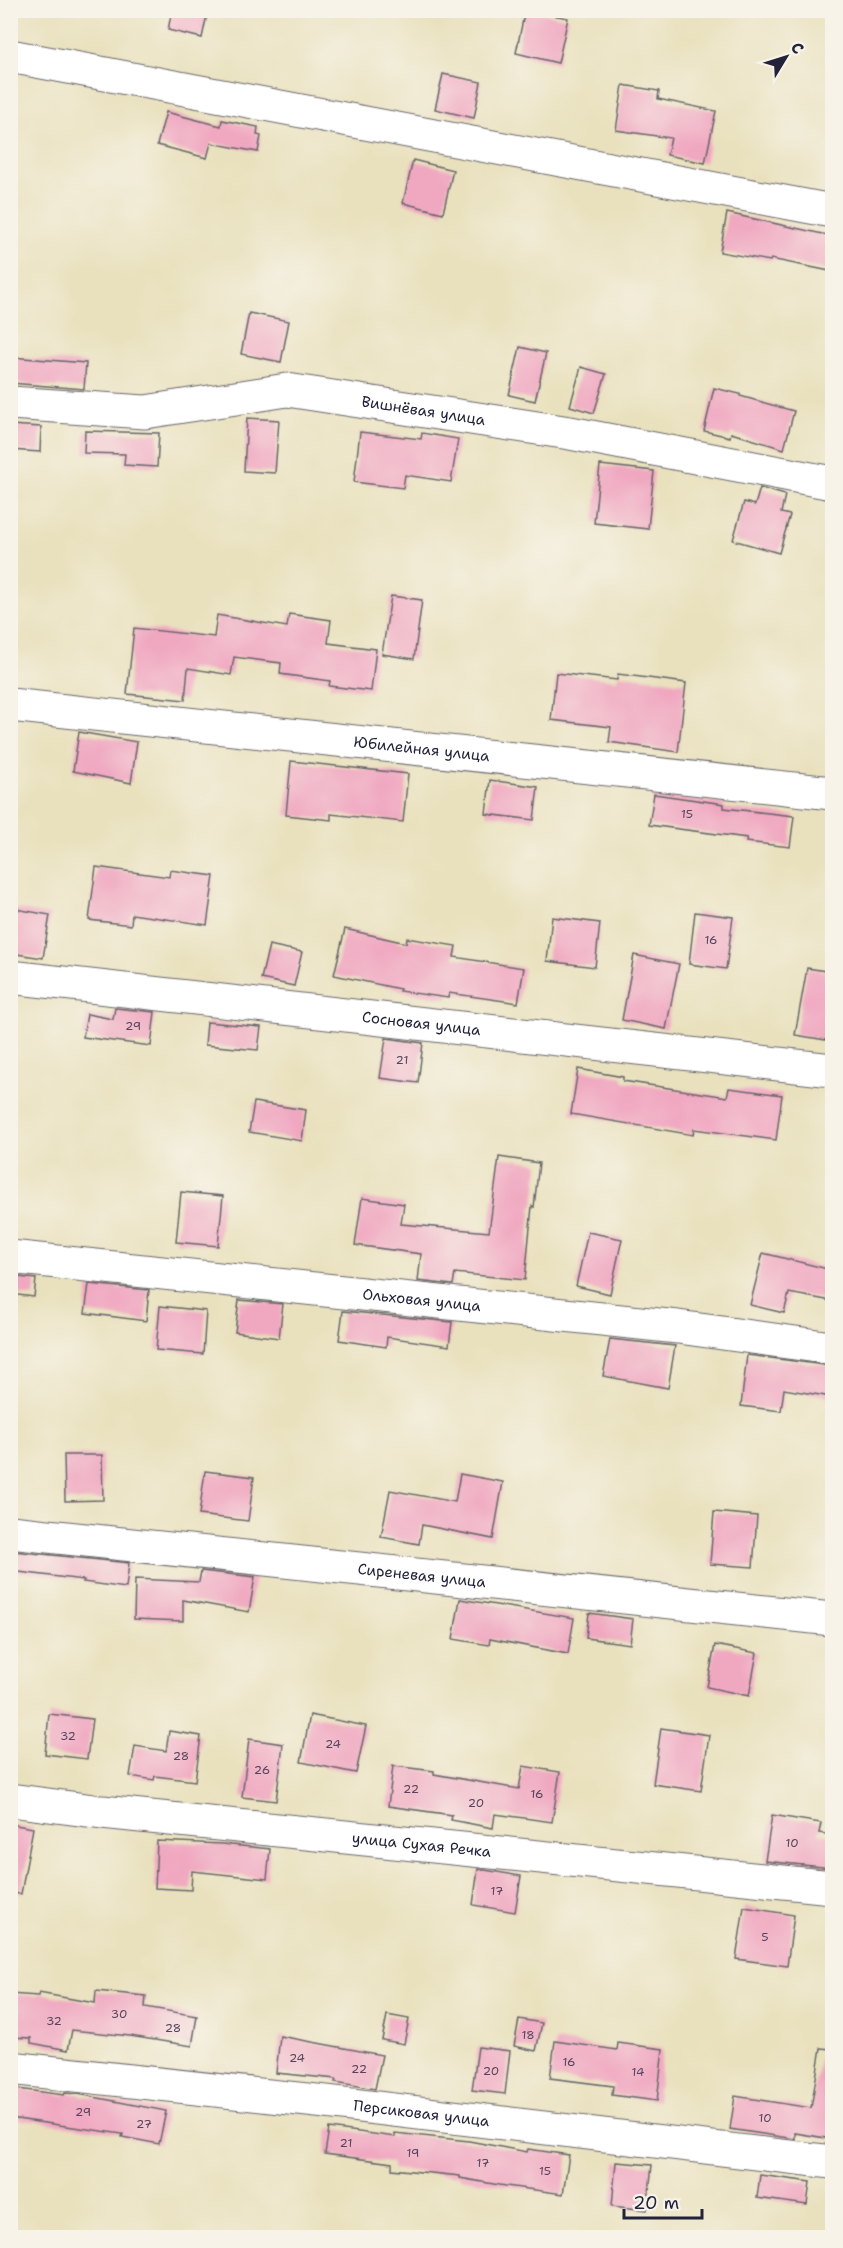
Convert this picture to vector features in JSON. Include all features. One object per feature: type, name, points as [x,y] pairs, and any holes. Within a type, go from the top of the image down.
[{"type":"street","points":[[10,56],[832,211]]},
{"type":"street","name":"Вишнёвая улица","points":[[10,403],[145,412],[287,390],[570,433],[832,483]]},
{"type":"street","name":"Юбилейная улица","points":[[10,705],[832,792]]},
{"type":"street","name":"Сосновая улица","points":[[10,977],[832,1070]]},
{"type":"street","name":"Ольховая улица","points":[[10,1257],[678,1327],[832,1348]]},
{"type":"street","name":"Сиреневая улица","points":[[10,1532],[832,1619]]},
{"type":"street","name":"улица Сухая Речка","points":[[10,1800],[102,1812],[832,1887]]},
{"type":"street","name":"Персиковая улица","points":[[10,2068],[315,2100],[832,2162]]},
{"type":"building","points":[[172,10],[208,10],[202,38],[168,30]]},
{"type":"building","points":[[525,10],[568,18],[558,63],[516,53]]},
{"type":"building","points":[[443,74],[481,82],[474,118],[435,109]]},
{"type":"building","points":[[623,85],[659,91],[658,99],[716,111],[705,163],[667,155],[671,138],[616,130]]},
{"type":"building","points":[[166,112],[221,126],[222,120],[258,127],[257,135],[261,136],[258,152],[211,143],[207,158],[157,145]]},
{"type":"building","points":[[413,160],[453,170],[443,213],[403,203]]},
{"type":"building","points":[[727,213],[832,236],[830,271],[720,252]]},
{"type":"building","points":[[249,313],[289,321],[281,362],[241,354]]},
{"type":"building","points":[[520,347],[546,353],[535,401],[509,395]]},
{"type":"building","points":[[10,357],[86,363],[84,389],[10,383]]},
{"type":"building","points":[[581,367],[606,374],[594,413],[570,406]]},
{"type":"building","points":[[714,388],[794,411],[784,449],[731,433],[730,437],[704,431]]},
{"type":"building","points":[[247,418],[279,420],[275,473],[244,471]]},
{"type":"building","points":[[10,425],[41,427],[40,452],[10,450]]},
{"type":"building","points":[[85,431],[159,433],[157,467],[124,465],[125,454],[84,453]]},
{"type":"building","points":[[360,432],[421,439],[422,433],[458,439],[451,482],[405,475],[403,488],[354,482]]},
{"type":"building","points":[[600,465],[654,471],[648,529],[594,523]]},
{"type":"building","points":[[760,488],[785,495],[781,513],[790,515],[779,553],[733,540],[744,502],[755,505]]},
{"type":"building","points":[[391,596],[422,600],[414,659],[382,654]]},
{"type":"building","points":[[289,614],[331,620],[328,643],[376,649],[371,691],[329,686],[330,681],[280,674],[281,663],[234,657],[231,675],[188,668],[185,700],[127,694],[134,628],[214,637],[217,615],[287,627]]},
{"type":"building","points":[[556,673],[617,680],[618,674],[686,683],[678,752],[609,742],[611,727],[551,720]]},
{"type":"building","points":[[79,732],[137,742],[131,783],[73,771]]},
{"type":"building","points":[[291,761],[408,774],[403,822],[331,814],[331,820],[286,815]]},
{"type":"building","points":[[490,780],[538,787],[534,820],[486,814]]},
{"type":"building","points":[[654,794],[724,804],[724,808],[794,816],[790,847],[746,842],[747,838],[649,825]]},
{"type":"building","points":[[96,867],[169,877],[170,870],[214,876],[207,925],[132,914],[131,925],[89,920]]},
{"type":"building","points":[[10,908],[50,915],[43,958],[10,953]]},
{"type":"building","points":[[695,912],[733,917],[726,969],[689,964]]},
{"type":"building","points":[[552,917],[600,923],[595,967],[547,961]]},
{"type":"building","points":[[345,929],[406,943],[407,938],[456,946],[454,957],[524,968],[518,1003],[449,993],[448,998],[399,991],[400,989],[334,975]]},
{"type":"building","points":[[269,945],[302,952],[294,986],[261,979]]},
{"type":"building","points":[[634,955],[679,964],[666,1029],[622,1020]]},
{"type":"building","points":[[807,968],[832,972],[832,1041],[795,1035]]},
{"type":"building","points":[[115,1008],[155,1012],[151,1046],[83,1037],[87,1014],[113,1019]]},
{"type":"building","points":[[207,1022],[261,1027],[258,1050],[205,1045]]},
{"type":"building","points":[[386,1038],[423,1043],[418,1083],[380,1078]]},
{"type":"building","points":[[578,1069],[623,1077],[623,1081],[727,1097],[729,1088],[782,1095],[776,1140],[694,1129],[693,1135],[571,1114]]},
{"type":"building","points":[[254,1102],[306,1110],[302,1141],[249,1132]]},
{"type":"building","points":[[499,1157],[539,1163],[534,1207],[532,1206],[525,1280],[455,1273],[453,1285],[418,1281],[421,1254],[355,1245],[362,1198],[404,1204],[401,1224],[489,1232]]},
{"type":"building","points":[[181,1192],[223,1196],[218,1246],[176,1242]]},
{"type":"building","points":[[588,1232],[622,1239],[610,1294],[576,1286]]},
{"type":"building","points":[[763,1253],[832,1270],[832,1301],[789,1293],[784,1313],[750,1305]]},
{"type":"building","points":[[10,1276],[36,1279],[34,1297],[10,1294]]},
{"type":"building","points":[[89,1284],[149,1290],[146,1321],[85,1313]]},
{"type":"building","points":[[239,1300],[283,1304],[279,1338],[235,1332]]},
{"type":"building","points":[[160,1306],[206,1311],[203,1354],[156,1350]]},
{"type":"building","points":[[343,1311],[452,1322],[449,1346],[387,1337],[386,1347],[339,1340]]},
{"type":"building","points":[[610,1339],[675,1346],[668,1388],[603,1376]]},
{"type":"building","points":[[747,1355],[832,1366],[832,1397],[784,1389],[781,1411],[741,1406]]},
{"type":"building","points":[[64,1455],[102,1455],[103,1500],[65,1501]]},
{"type":"building","points":[[205,1471],[254,1477],[248,1521],[199,1515]]},
{"type":"building","points":[[460,1474],[503,1482],[493,1539],[422,1525],[419,1544],[381,1537],[390,1490],[455,1502]]},
{"type":"building","points":[[714,1512],[757,1516],[753,1567],[710,1564]]},
{"type":"building","points":[[13,1551],[129,1563],[126,1588],[11,1571]]},
{"type":"building","points":[[201,1571],[255,1577],[249,1612],[183,1600],[183,1621],[134,1619],[135,1579],[199,1582]]},
{"type":"building","points":[[460,1599],[574,1618],[568,1654],[490,1639],[489,1645],[453,1639]]},
{"type":"building","points":[[589,1613],[633,1619],[630,1644],[586,1638]]},
{"type":"building","points":[[715,1645],[757,1653],[749,1696],[707,1687]]},
{"type":"building","points":[[49,1714],[92,1719],[87,1759],[45,1754]]},
{"type":"building","points":[[310,1715],[366,1726],[356,1773],[301,1762]]},
{"type":"building","points":[[661,1728],[709,1735],[701,1791],[653,1784]]},
{"type":"building","points":[[169,1731],[201,1736],[195,1781],[155,1776],[154,1780],[130,1776],[135,1746],[166,1751]]},
{"type":"building","points":[[249,1739],[283,1744],[276,1801],[242,1797]]},
{"type":"building","points":[[393,1766],[434,1771],[434,1774],[519,1789],[523,1766],[560,1772],[552,1822],[495,1814],[493,1828],[451,1820],[452,1815],[388,1806]]},
{"type":"building","points":[[772,1815],[821,1823],[819,1833],[832,1835],[832,1868],[765,1861]]},
{"type":"building","points":[[10,1824],[33,1828],[21,1894],[10,1893]]},
{"type":"building","points":[[157,1841],[270,1849],[267,1879],[192,1871],[191,1890],[155,1888]]},
{"type":"building","points":[[478,1869],[521,1876],[515,1912],[473,1905]]},
{"type":"building","points":[[744,1907],[794,1915],[787,1966],[736,1959]]},
{"type":"building","points":[[96,1991],[146,1996],[145,2007],[197,2016],[192,2046],[72,2030],[68,2050],[31,2043],[31,2038],[10,2037],[10,1994],[38,1996],[39,1993],[95,2003]]},
{"type":"building","points":[[387,2015],[409,2019],[404,2044],[382,2040]]},
{"type":"building","points":[[519,2019],[542,2023],[536,2051],[514,2046]]},
{"type":"building","points":[[280,2036],[382,2055],[375,2089],[335,2082],[336,2079],[276,2073]]},
{"type":"building","points":[[555,2041],[617,2050],[618,2043],[663,2049],[657,2101],[612,2095],[613,2086],[550,2078]]},
{"type":"building","points":[[478,2047],[510,2051],[505,2094],[472,2090]]},
{"type":"building","points":[[821,2048],[832,2049],[832,2139],[795,2133],[795,2139],[730,2129],[735,2096],[811,2108]]},
{"type":"building","points":[[10,2088],[64,2095],[65,2093],[78,2094],[166,2111],[159,2144],[122,2137],[123,2134],[10,2118]]},
{"type":"building","points":[[329,2128],[395,2137],[395,2133],[469,2141],[527,2152],[528,2149],[569,2155],[563,2194],[499,2185],[460,2178],[460,2176],[392,2169],[392,2163],[325,2154]]},
{"type":"building","points":[[616,2162],[652,2165],[647,2210],[612,2206]]},
{"type":"building","points":[[760,2175],[810,2182],[807,2205],[757,2198]]}]
